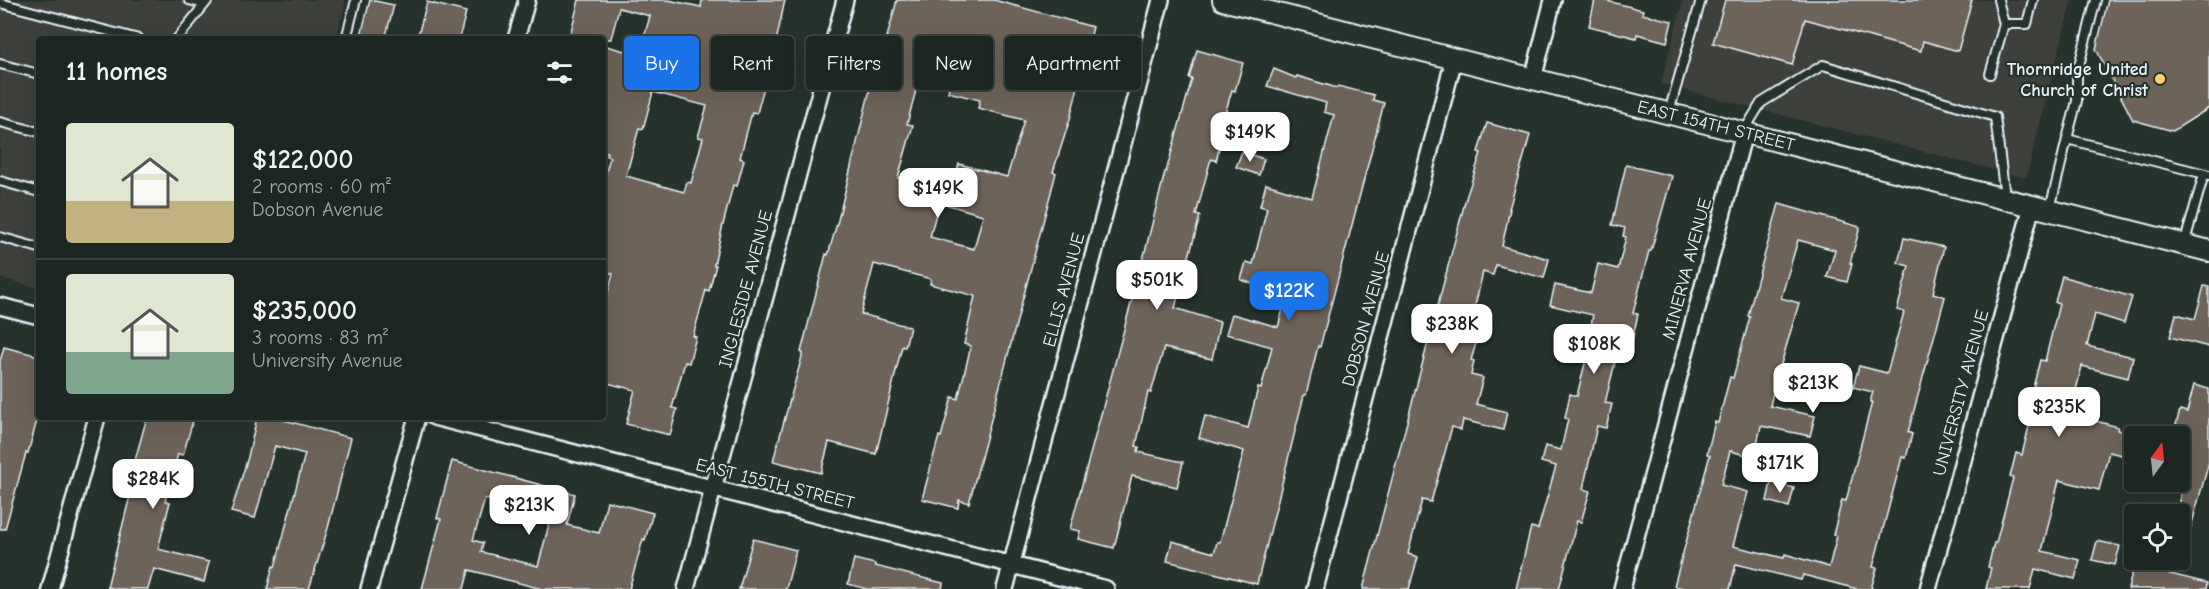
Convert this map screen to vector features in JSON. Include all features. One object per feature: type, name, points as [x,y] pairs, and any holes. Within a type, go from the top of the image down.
[{"type":"street","points":[[517,36],[527,0]]},
{"type":"street","name":"INGLESIDE AVENUE","points":[[686,589],[845,0]]},
{"type":"street","name":"ELLIS AVENUE","points":[[1005,589],[1161,0]]},
{"type":"street","name":"EAST 154TH STREET","points":[[1223,0],[1283,7],[1454,59],[2209,251]]},
{"type":"street","points":[[1533,79],[1553,0]]},
{"type":"street","name":"DOBSON AVENUE","points":[[1315,589],[1454,59]]},
{"type":"street","name":"MINERVA AVENUE","points":[[1622,589],[1744,133]]},
{"type":"street","name":"UNIVERSITY AVENUE","points":[[1928,589],[2041,208]]},
{"type":"street","points":[[0,306],[36,315]]},
{"type":"street","points":[[50,589],[96,420]]},
{"type":"street","points":[[369,589],[416,420]]},
{"type":"street","name":"EAST 155TH STREET","points":[[446,420],[1106,589]]},
{"type":"lane","points":[[189,0],[206,2]]},
{"type":"lane","points":[[347,36],[356,0]]},
{"type":"lane","points":[[1668,114],[1701,0]]},
{"type":"lane","points":[[1990,74],[2004,24],[1998,0]]},
{"type":"lane","points":[[2004,24],[2026,24],[2033,0]]},
{"type":"lane","points":[[2041,208],[2067,139],[2077,101],[2077,73],[2096,0]]},
{"type":"lane","points":[[179,36],[206,2]]},
{"type":"lane","points":[[0,3],[127,36]]},
{"type":"lane","points":[[0,64],[36,73]]},
{"type":"lane","points":[[1744,133],[1761,103],[1823,65],[1995,117],[2005,200]]},
{"type":"lane","points":[[0,122],[36,131]]},
{"type":"lane","points":[[2067,139],[2207,175],[2184,245]]},
{"type":"lane","points":[[0,181],[36,191]]},
{"type":"lane","points":[[0,237],[36,247]]},
{"type":"shaded area","points":[[0,0],[346,0],[337,36],[36,36],[36,287],[0,278]]},
{"type":"shaded area","points":[[1683,0],[2072,0],[2026,178],[1661,84]]},
{"type":"building","points":[[370,0],[394,5],[386,36],[361,36]]},
{"type":"building","points":[[579,0],[668,0],[701,7],[702,0],[785,0],[777,36],[711,36],[711,90],[763,90],[757,113],[752,112],[740,158],[744,160],[737,186],[733,185],[709,291],[706,290],[693,336],[696,337],[689,363],[685,362],[672,408],[677,409],[670,435],[626,424],[635,390],[606,383],[606,299],[613,274],[606,272],[606,172],[610,157],[606,156],[606,46],[624,51],[624,90],[699,90],[699,36],[644,36],[650,16],[619,8],[611,39],[606,39],[606,36],[570,36]],"holes":[[[653,92],[707,106],[698,137],[703,138],[691,183],[687,182],[684,192],[626,176],[639,128],[643,129]]]},
{"type":"building","points":[[897,0],[994,0],[1093,27],[1091,36],[1005,36],[1005,90],[1077,90],[1053,172],[1056,173],[969,503],[959,500],[958,508],[922,499],[952,397],[958,399],[971,346],[964,344],[975,296],[930,284],[931,279],[874,264],[861,314],[910,327],[905,347],[902,346],[876,454],[829,442],[821,473],[773,461],[803,353],[801,352],[826,254],[828,255],[870,90],[902,90],[902,36],[887,36]],"holes":[[[914,36],[993,36],[993,90],[948,90],[948,92],[980,100],[978,108],[1024,120],[1007,177],[959,164],[948,205],[983,215],[974,249],[930,237],[942,190],[898,178],[913,125],[907,124],[916,90],[914,90]]]},
{"type":"building","points":[[1595,0],[1643,10],[1642,14],[1672,21],[1667,42],[1637,34],[1636,38],[1589,26]]},
{"type":"building","points":[[1725,0],[1972,0],[1958,51],[1923,41],[1921,51],[1805,19],[1792,65],[1713,43]]},
{"type":"building","name":"Thornridge United Church of Christ","points":[[2108,0],[2209,0],[2209,108],[2173,131],[2133,120],[2096,49]]},
{"type":"building","points":[[427,2],[466,12],[460,36],[418,36]]},
{"type":"building","points":[[1197,50],[1243,63],[1235,91],[1232,90],[1216,144],[1220,145],[1216,161],[1212,159],[1210,162],[1196,215],[1200,216],[1175,308],[1220,322],[1212,359],[1164,348],[1151,393],[1148,392],[1136,446],[1139,447],[1138,452],[1183,462],[1177,487],[1132,476],[1114,548],[1078,539],[1080,531],[1070,529],[1192,79],[1189,78]]},
{"type":"building","points":[[1274,69],[1296,78],[1297,76],[1337,88],[1338,86],[1374,95],[1373,100],[1384,103],[1320,347],[1318,346],[1306,395],[1304,395],[1257,584],[1167,561],[1172,541],[1214,553],[1217,542],[1220,542],[1244,451],[1199,438],[1205,416],[1248,428],[1272,347],[1226,334],[1232,314],[1278,327],[1287,294],[1241,280],[1246,262],[1253,264],[1267,208],[1260,206],[1266,184],[1312,198],[1334,115],[1324,112],[1326,103],[1267,86]]},
{"type":"building","points":[[1487,123],[1530,135],[1509,209],[1502,246],[1549,259],[1544,278],[1496,265],[1493,275],[1483,272],[1470,327],[1480,330],[1471,360],[1474,361],[1471,375],[1483,378],[1476,404],[1507,412],[1503,430],[1463,420],[1461,430],[1452,427],[1431,502],[1422,500],[1408,554],[1418,557],[1409,589],[1363,589],[1466,198],[1481,153],[1478,152]]},
{"type":"building","points":[[1242,152],[1264,159],[1259,175],[1236,167]]},
{"type":"building","points":[[1626,165],[1672,176],[1633,313],[1638,314],[1632,341],[1621,338],[1605,403],[1612,404],[1606,428],[1597,426],[1583,489],[1590,491],[1581,522],[1577,521],[1559,589],[1516,589],[1531,527],[1538,529],[1556,466],[1541,462],[1545,446],[1561,450],[1568,419],[1565,418],[1570,394],[1577,396],[1593,330],[1590,330],[1593,315],[1550,305],[1555,285],[1591,293],[1598,264],[1618,269],[1626,237],[1623,236],[1625,228],[1612,225]]},
{"type":"building","points":[[1779,204],[1860,227],[1847,282],[1827,277],[1835,250],[1798,240],[1781,298],[1799,303],[1770,406],[1815,416],[1810,436],[1761,426],[1754,457],[1730,451],[1721,485],[1748,492],[1733,546],[1784,558],[1785,554],[1829,567],[1837,536],[1833,535],[1842,500],[1846,501],[1872,402],[1870,402],[1873,392],[1853,387],[1859,366],[1887,373],[1904,312],[1897,310],[1909,266],[1898,263],[1904,238],[1944,247],[1933,293],[1945,297],[1908,432],[1912,434],[1906,458],[1902,457],[1873,567],[1877,568],[1871,589],[1857,589],[1803,575],[1801,580],[1736,564],[1730,589],[1688,589],[1674,586],[1710,455],[1707,454],[1715,422],[1718,423],[1730,377],[1733,378]]},
{"type":"building","points":[[2062,276],[2132,297],[2124,323],[2095,314],[2087,346],[2133,357],[2128,378],[2082,366],[2070,414],[2118,427],[2117,430],[2124,432],[2124,456],[2109,452],[2099,490],[2059,480],[2042,551],[2080,560],[2075,579],[2035,569],[2030,589],[1986,589],[1991,568],[1988,567],[2013,478],[2010,477],[2016,453],[2022,455],[2037,393],[2032,392],[2040,360],[2045,361],[2059,304],[2055,302]]},
{"type":"building","points":[[2204,286],[2209,287],[2209,347],[2170,337],[2176,314],[2195,319]]},
{"type":"building","points":[[4,347],[36,355],[37,420],[5,529],[0,529],[0,361]]},
{"type":"building","points":[[2194,385],[2209,389],[2209,462],[2190,530],[2190,504],[2180,504],[2180,492],[2190,492],[2190,426],[2176,426],[2180,410],[2187,412]]},
{"type":"building","points":[[146,420],[193,420],[183,455],[178,454],[165,501],[170,502],[158,549],[209,562],[204,582],[154,569],[148,589],[107,587],[134,480],[130,478]]},
{"type":"building","points":[[256,420],[284,420],[351,438],[328,528],[309,589],[267,589],[305,454],[275,446],[255,518],[231,512]]},
{"type":"building","points":[[452,461],[575,494],[567,525],[599,533],[607,501],[653,513],[629,589],[542,589],[469,570],[464,589],[422,589],[441,519],[437,518]],"holes":[[[492,493],[553,510],[538,566],[481,552],[483,543],[473,540],[485,499],[490,500]]]},
{"type":"building","points":[[1771,482],[1794,488],[1789,507],[1767,501]]},
{"type":"building","points":[[753,539],[796,550],[786,589],[739,589]]},
{"type":"building","points":[[2097,541],[2120,546],[2115,565],[2092,560]]},
{"type":"building","points":[[854,559],[943,583],[942,589],[867,589],[848,584]]},
{"type":"building","points":[[2133,570],[2154,570],[2207,583],[2206,589],[2128,589]]},
{"type":"place","name":"Thornridge United Church of Christ","points":[[2160,79]]}]
